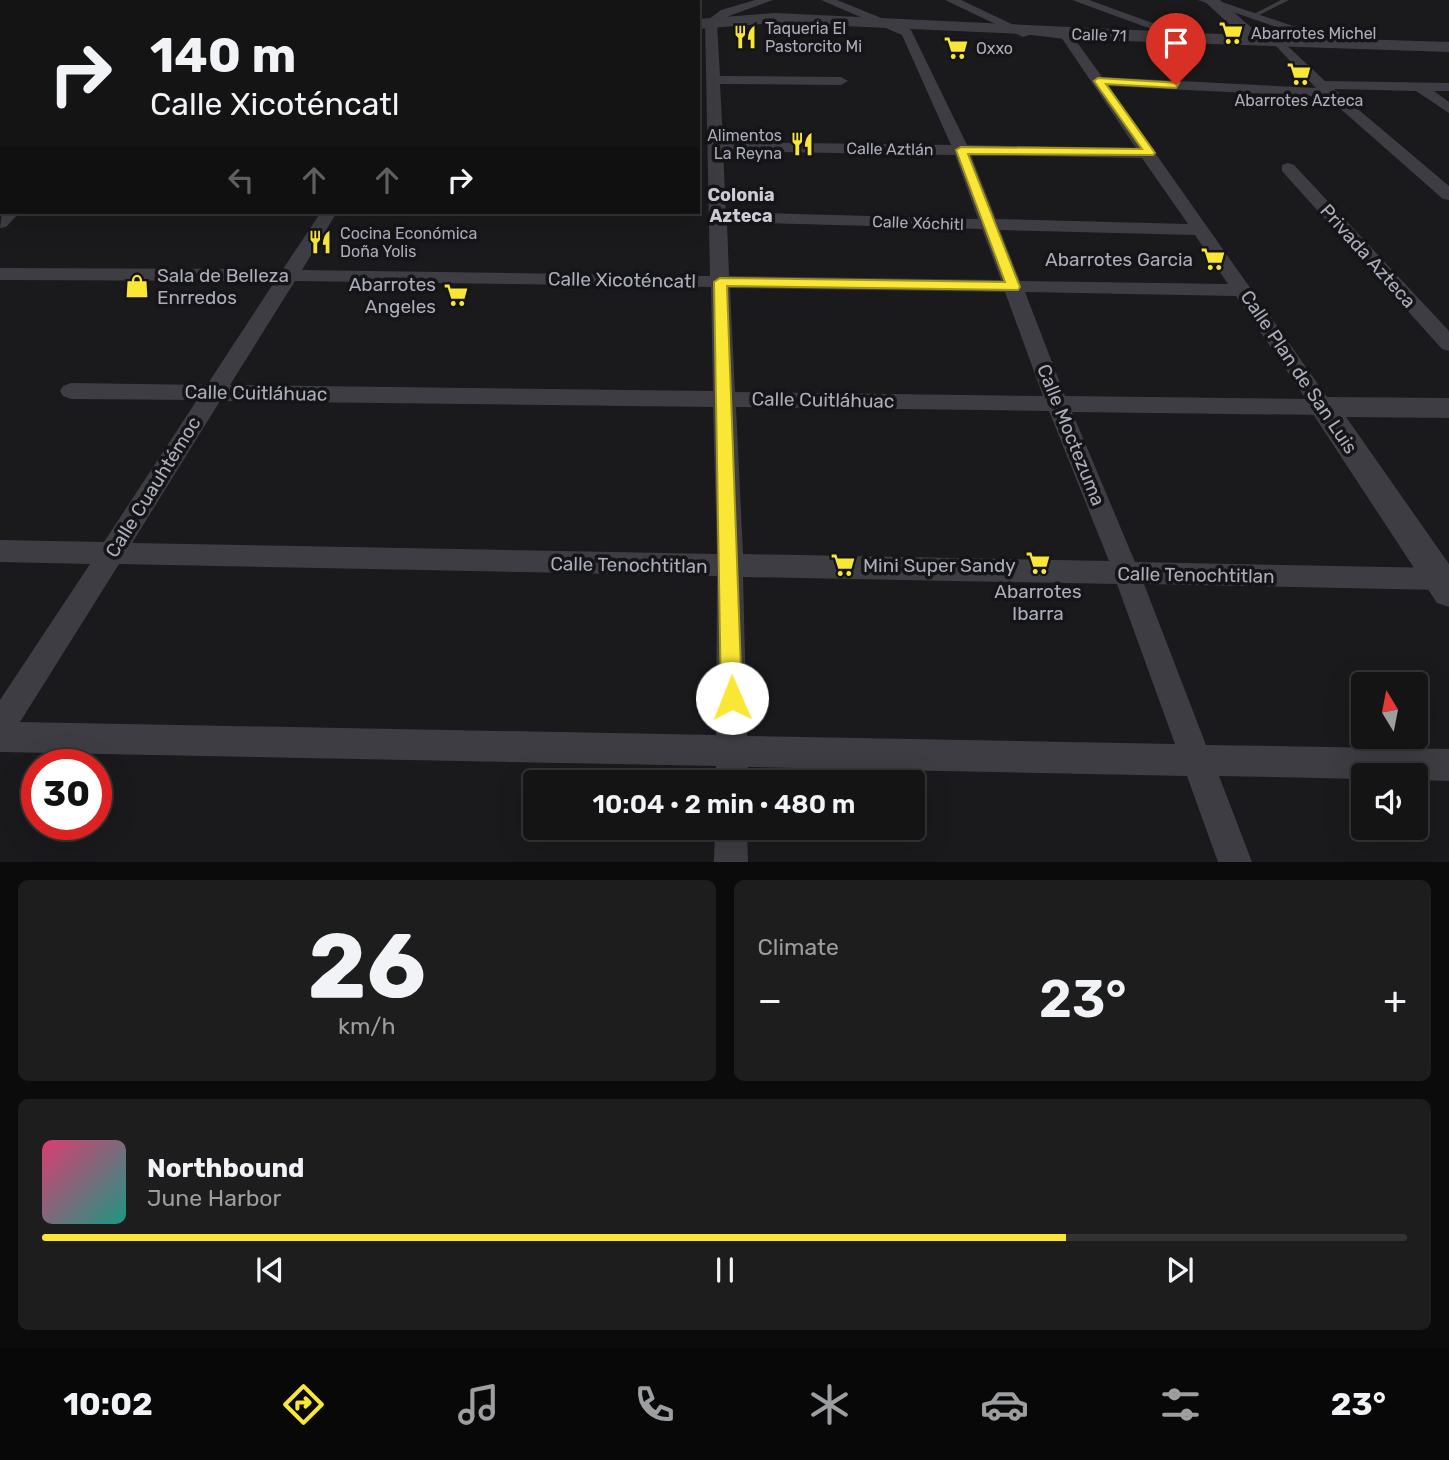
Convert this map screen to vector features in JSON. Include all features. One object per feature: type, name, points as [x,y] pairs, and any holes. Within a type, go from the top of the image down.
[{"type":"street","points":[[732,770],[730,567],[718,217],[707,192],[715,146],[708,92],[705,26],[724,13],[767,0]]},
{"type":"street","points":[[828,0],[907,33]]},
{"type":"street","points":[[951,0],[1031,32]]},
{"type":"street","points":[[1078,0],[1188,38]]},
{"type":"street","points":[[1210,1],[1339,44]]},
{"type":"street","points":[[1210,1],[1257,41]]},
{"type":"street","name":"Calle 71","points":[[705,26],[755,18],[1065,34],[1449,47]]},
{"type":"street","name":"Calle 71","points":[[705,26],[907,33],[1031,32]]},
{"type":"street","name":"Calle Moctezuma","points":[[907,33],[961,150],[1127,574],[1235,862]]},
{"type":"street","name":"Calle Plan de San Luis","points":[[1065,34],[1445,586]]},
{"type":"street","points":[[1279,42],[1326,89],[1449,195]]},
{"type":"street","points":[[708,92],[841,81]]},
{"type":"street","points":[[1098,81],[1326,89],[1449,87]]},
{"type":"street","points":[[1419,86],[1449,109]]},
{"type":"street","name":"Calle Aztlán","points":[[715,146],[1149,153]]},
{"type":"street","name":"Privada Azteca","points":[[1288,168],[1449,344]]},
{"type":"street","name":"Calle Cuauhtémoc","points":[[0,727],[329,214]]},
{"type":"street","name":"Calle Xóchitl","points":[[718,217],[1202,230]]},
{"type":"street","name":"Calle Xicoténcatl","points":[[0,274],[289,275],[1243,290]]},
{"type":"street","name":"Calle Cuitláhuac","points":[[72,391],[1449,408]]},
{"type":"street","name":"Calle Tenochtitlan","points":[[0,551],[1127,574],[1445,586]]},
{"type":"street","points":[[0,737],[1449,765]]},
{"type":"street","points":[[731,840],[731,862]]},
{"type":"lane","points":[[1253,16],[1286,0]]},
{"type":"place","name":"Abarrotes Michel","points":[[1231,33]]},
{"type":"place","name":"Taqueria El Pastorcito Mi","points":[[745,37]]},
{"type":"place","name":"Oxxo","points":[[956,48]]},
{"type":"place","name":"Abarrotes Azteca","points":[[1299,74]]},
{"type":"place","name":"Alimentos La Reyna","points":[[802,144]]},
{"type":"place","name":"Cocina Económica Doña Yolis","points":[[320,242]]},
{"type":"place","name":"Abarrotes Garcia","points":[[1213,259]]},
{"type":"place","name":"Sala de Belleza Enrredos","points":[[137,286]]},
{"type":"place","name":"Abarrotes Angeles","points":[[456,295]]},
{"type":"place","name":"Abarrotes Ibarra","points":[[1038,563]]},
{"type":"place","name":"Mini Super Sandy","points":[[843,565]]},
{"type":"district","name":"Colonia Azteca","points":[[741,206]]},
{"type":"route","points":[[732,698],[720,282],[1013,287],[961,150],[1149,153],[1098,81],[1176,85]]}]
